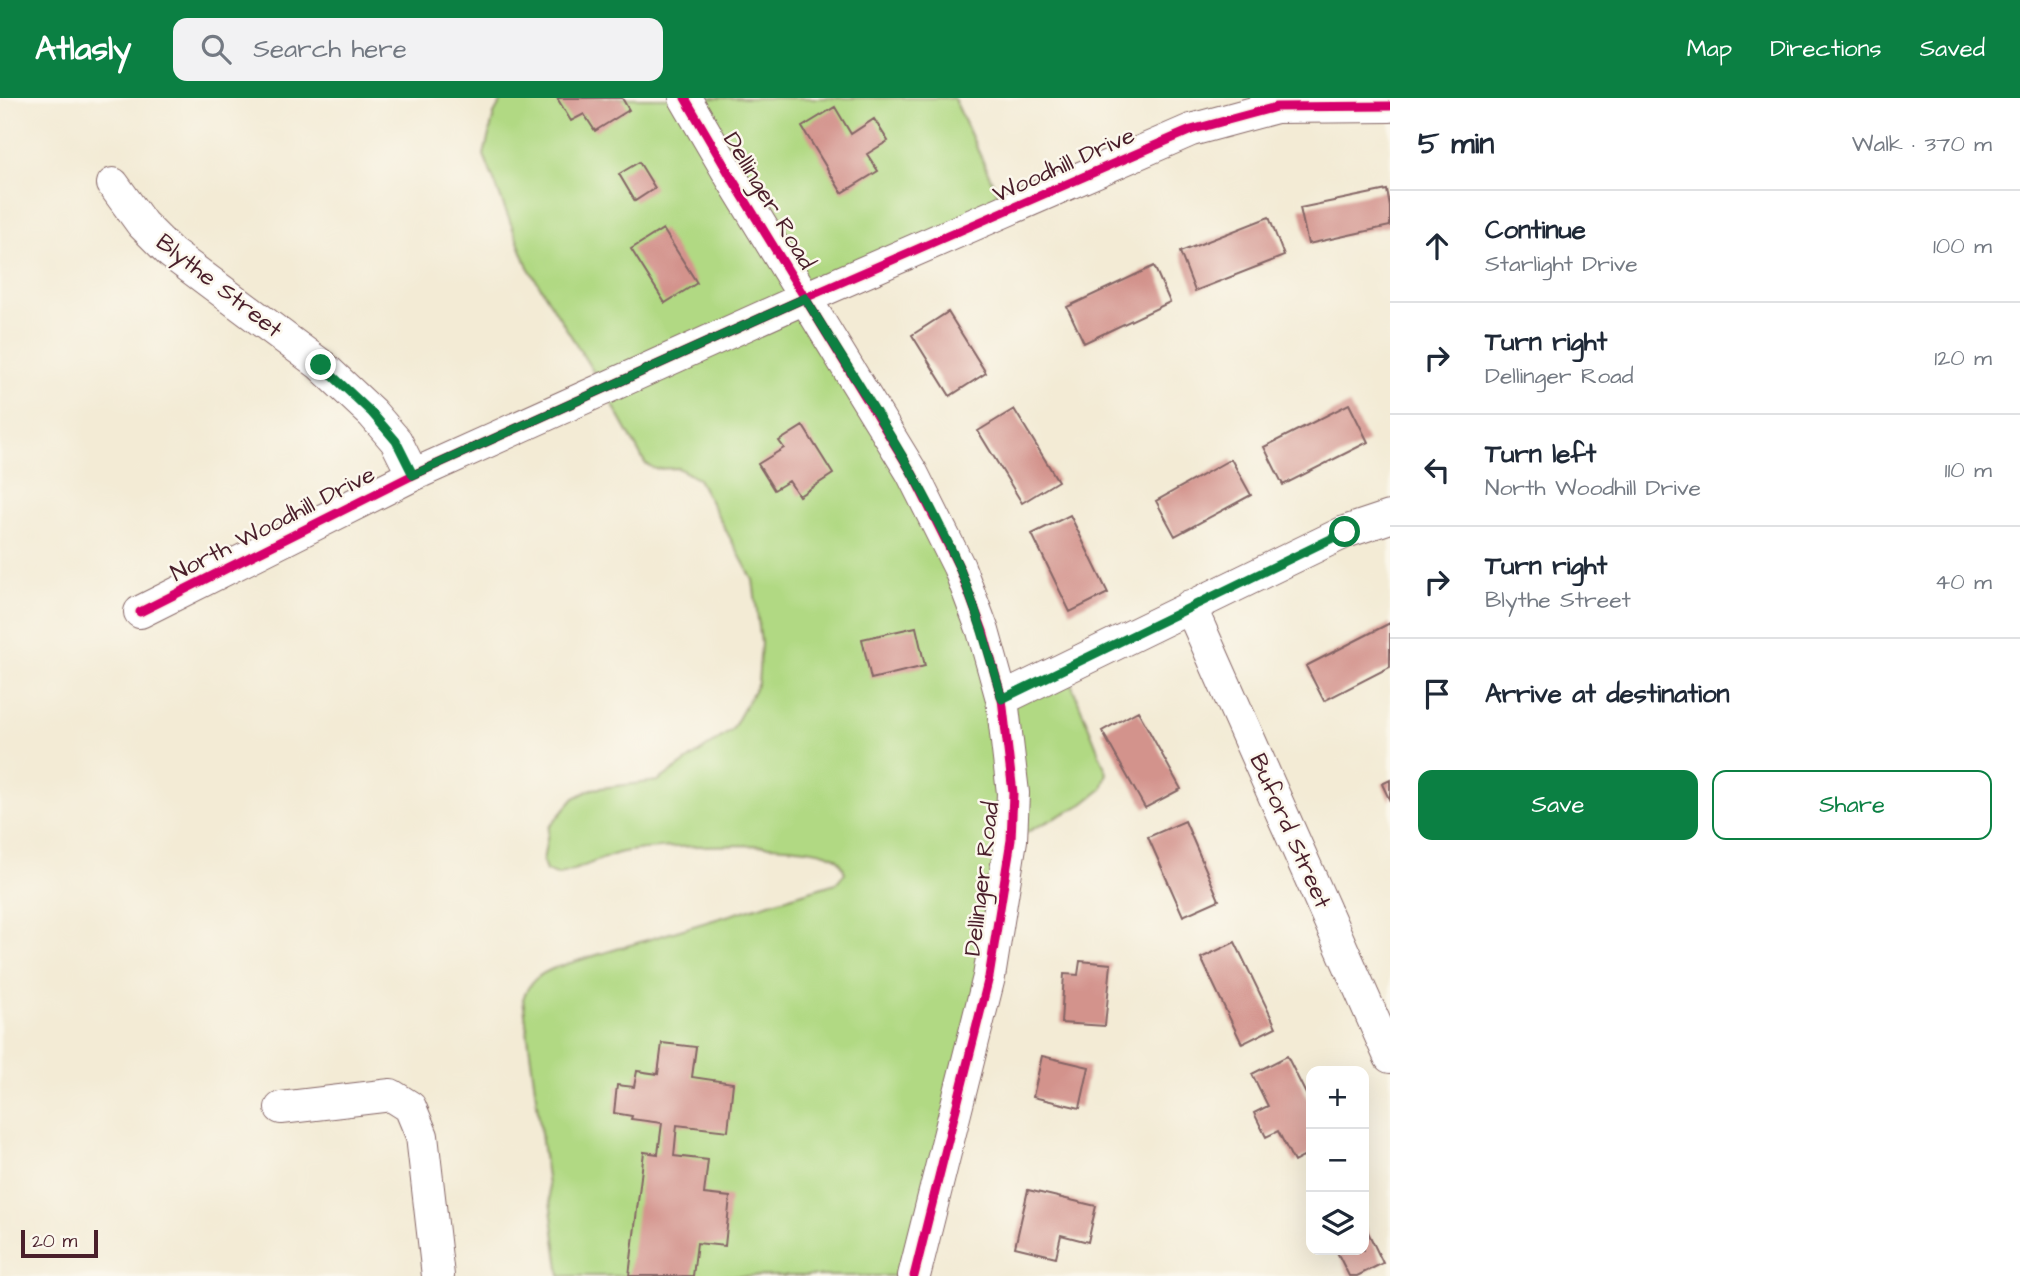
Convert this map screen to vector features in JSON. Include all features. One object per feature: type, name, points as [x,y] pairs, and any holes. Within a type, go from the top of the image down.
[{"type":"street","name":"Dellinger Road","points":[[685,98],[912,473],[959,567],[983,631],[1002,699],[1013,793],[1008,865],[989,977],[914,1276]]},
{"type":"street","name":"Woodhill Drive","points":[[805,298],[1191,130],[1276,107],[1390,106]]},
{"type":"street","name":"Blythe Street","points":[[113,184],[142,224],[171,253],[321,365],[372,413],[396,441],[413,475]]},
{"type":"street","name":"North Woodhill Drive","points":[[141,612],[413,475],[805,298]]},
{"type":"street","points":[[1002,699],[1345,532],[1390,517]]},
{"type":"street","name":"Buford Street","points":[[1190,606],[1390,1057]]},
{"type":"street","points":[[281,1108],[391,1095],[410,1107],[422,1136],[438,1276]]},
{"type":"green space","points":[[503,98],[954,98],[1006,212],[806,299],[912,473],[1002,699],[1065,668],[1107,773],[1102,789],[1083,804],[1011,840],[914,1276],[560,1276],[523,999],[528,987],[540,975],[557,967],[836,883],[845,873],[838,859],[817,851],[731,845],[667,847],[623,852],[557,875],[546,871],[543,861],[549,827],[574,798],[592,789],[658,781],[732,730],[758,683],[761,643],[753,580],[698,479],[678,468],[655,469],[645,463],[604,389],[528,267],[484,155],[494,114]]},
{"type":"building","points":[[557,98],[622,98],[629,110],[595,131],[584,114],[571,121]]},
{"type":"building","points":[[835,107],[851,134],[874,119],[888,141],[867,154],[878,171],[842,193],[802,127]]},
{"type":"building","points":[[639,162],[655,188],[635,201],[619,174]]},
{"type":"building","points":[[1387,190],[1390,226],[1308,244],[1300,208]]},
{"type":"building","points":[[1269,217],[1284,256],[1195,291],[1180,252]]},
{"type":"building","points":[[663,229],[697,283],[665,303],[631,249]]},
{"type":"building","points":[[1154,266],[1170,302],[1084,343],[1067,307]]},
{"type":"building","points":[[948,312],[986,373],[950,396],[912,335]]},
{"type":"building","points":[[1349,404],[1368,442],[1283,485],[1264,447]]},
{"type":"building","points":[[1014,409],[1058,481],[1022,503],[978,431]]},
{"type":"building","points":[[803,426],[833,474],[799,496],[789,481],[774,490],[758,464],[784,448],[779,441]]},
{"type":"building","points":[[1231,459],[1251,495],[1175,536],[1156,501]]},
{"type":"building","points":[[1070,515],[1108,593],[1070,612],[1032,534]]},
{"type":"building","points":[[1390,623],[1390,667],[1324,701],[1306,666]]},
{"type":"building","points":[[916,627],[925,666],[871,679],[862,639]]},
{"type":"building","points":[[1138,711],[1181,789],[1145,808],[1102,731]]},
{"type":"building","points":[[1390,780],[1390,801],[1382,784]]},
{"type":"building","points":[[1185,821],[1219,900],[1183,916],[1148,837]]},
{"type":"building","points":[[1235,942],[1276,1027],[1242,1044],[1201,958]]},
{"type":"building","points":[[1080,961],[1111,964],[1105,1026],[1061,1023],[1064,974],[1078,975]]},
{"type":"building","points":[[662,1043],[696,1047],[692,1077],[733,1083],[728,1131],[677,1125],[674,1156],[708,1160],[704,1194],[730,1197],[725,1246],[697,1243],[693,1276],[629,1276],[644,1152],[658,1154],[662,1123],[631,1119],[632,1116],[614,1113],[617,1085],[634,1087],[637,1071],[658,1074]]},
{"type":"building","points":[[1042,1056],[1089,1067],[1080,1108],[1033,1097]]},
{"type":"building","points":[[1287,1056],[1306,1094],[1306,1156],[1294,1162],[1278,1131],[1266,1137],[1254,1113],[1268,1106],[1252,1074]]},
{"type":"building","points":[[1028,1190],[1096,1206],[1088,1242],[1061,1235],[1056,1257],[1015,1247]]},
{"type":"building","points":[[1369,1234],[1383,1263],[1357,1276],[1349,1276],[1338,1255],[1369,1255]]},
{"type":"cycle path","points":[[685,98],[912,473],[959,567],[983,631],[1002,699],[1013,793],[1011,840],[989,977],[914,1276]]},
{"type":"cycle path","points":[[140,612],[413,475],[805,298],[1191,130],[1276,107],[1390,106]]},
{"type":"route","points":[[321,365],[372,413],[396,441],[413,475],[805,298],[912,473],[959,567],[983,631],[1002,699],[1345,532]]}]
